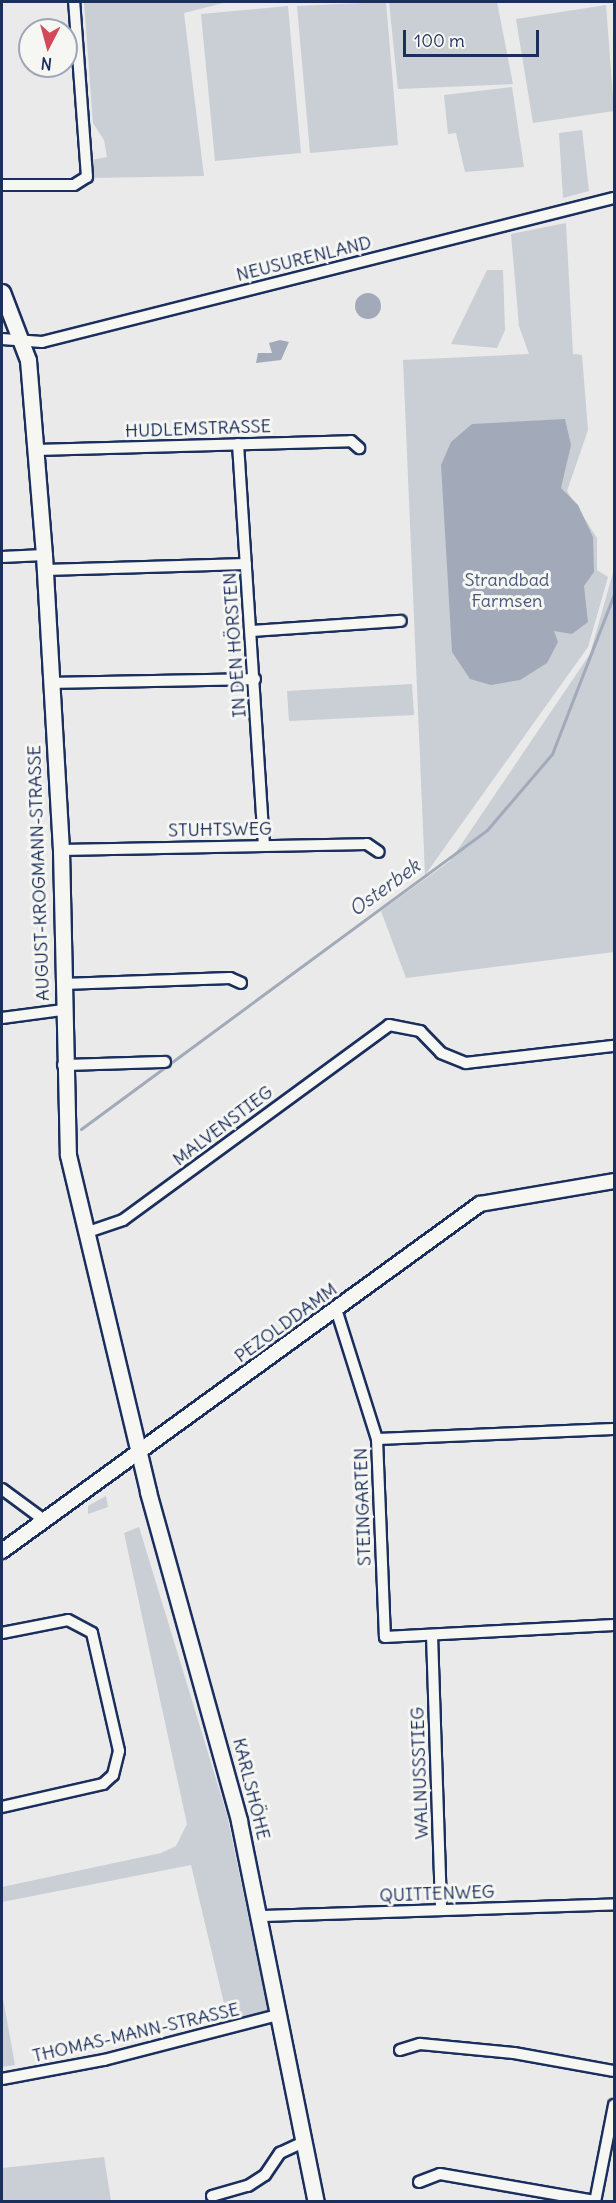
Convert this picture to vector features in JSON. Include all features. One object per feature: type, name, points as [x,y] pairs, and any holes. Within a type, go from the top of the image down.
[{"type":"main road","name":"AUGUST-KROGMANN-STRASSE","points":[[2,292],[22,343],[36,450],[61,850],[63,1065],[68,1155],[139,1451]]},
{"type":"main road","name":"KARLSHÖHE","points":[[139,1451],[261,1916],[278,2015],[316,2202]]},
{"type":"street","points":[[2,185],[74,185],[87,177],[89,161],[74,2]]},
{"type":"street","name":"NEUSURENLAND","points":[[2,339],[22,343],[87,332],[615,198]]},
{"type":"street","name":"HUDLEMSTRASSE","points":[[36,450],[351,441],[358,448]]},
{"type":"street","name":"IN DEN HÖRSTEN","points":[[238,444],[253,631],[264,845]]},
{"type":"street","points":[[2,557],[44,562],[246,564]]},
{"type":"street","points":[[253,631],[401,621]]},
{"type":"street","points":[[52,683],[255,679]]},
{"type":"street","name":"STUHTSWEG","points":[[61,850],[367,844],[378,852]]},
{"type":"street","points":[[63,984],[231,978],[241,983]]},
{"type":"street","points":[[2,1018],[63,1010]]},
{"type":"street","name":"MALVENSTIEG","points":[[85,1233],[123,1220],[374,1033],[406,1026],[420,1031],[441,1053],[466,1063],[615,1046]]},
{"type":"street","points":[[63,1065],[165,1062]]},
{"type":"street","name":"PEZOLDDAMM","points":[[2,1551],[480,1204],[615,1181]]},
{"type":"street","name":"STEINGARTEN","points":[[336,1309],[377,1439],[385,1637],[432,1635]]},
{"type":"street","points":[[377,1439],[615,1429]]},
{"type":"street","points":[[2,1488],[44,1520]]},
{"type":"street","points":[[2,1633],[68,1620],[92,1634],[119,1751],[113,1775],[103,1784],[2,1807]]},
{"type":"street","points":[[432,1635],[615,1625]]},
{"type":"street","name":"WALNUSSSTIEG","points":[[432,1635],[441,1910]]},
{"type":"street","name":"QUITTENWEG","points":[[261,1916],[615,1904]]},
{"type":"street","name":"THOMAS-MANN-STRASSE","points":[[2,2079],[104,2060],[278,2015]]},
{"type":"street","points":[[400,2050],[420,2044],[514,2053],[615,2071]]},
{"type":"street","points":[[419,2182],[440,2174],[595,2201],[615,2105]]},
{"type":"street","points":[[212,2196],[248,2186],[265,2175],[280,2154],[304,2142]]},
{"type":"green space","points":[[84,2],[227,2],[184,13],[204,176],[90,178],[91,160],[107,157],[104,140],[93,123]]},
{"type":"green space","points":[[386,2],[398,145],[310,153],[297,6]]},
{"type":"green space","points":[[389,2],[497,2],[513,84],[398,89]]},
{"type":"green space","points":[[606,5],[614,111],[533,123],[516,19]]},
{"type":"green space","points":[[288,6],[301,153],[215,161],[201,14]]},
{"type":"green space","points":[[512,87],[524,167],[465,172],[456,133],[448,134],[444,95]]},
{"type":"green space","points":[[582,130],[589,191],[563,198],[559,133]]},
{"type":"green space","name":"Strandbad Farmsen","points":[[566,223],[573,354],[582,355],[588,430],[567,491],[597,538],[597,570],[608,577],[588,647],[425,875],[403,360],[529,354],[519,326],[511,234]]},
{"type":"green space","points":[[487,270],[503,270],[505,330],[497,348],[451,344]]},
{"type":"green space","points":[[614,569],[614,952],[406,978],[381,911],[450,861],[590,654]]},
{"type":"green space","points":[[412,684],[414,715],[289,721],[287,691]]},
{"type":"green space","points":[[106,1496],[108,1507],[88,1514],[88,1506]]},
{"type":"green space","points":[[139,1527],[227,1815],[268,2011],[228,2020],[191,1865],[2,1902],[2,1887],[161,1853],[176,1846],[187,1824],[124,1533]]},
{"type":"green space","points":[[2,1993],[15,2065],[2,2067]]},
{"type":"green space","points":[[104,2157],[111,2201],[2,2201],[2,2168]]},
{"type":"water","points":[[368,293],[377,297],[381,306],[377,315],[368,319],[359,315],[355,306],[359,297]]},
{"type":"water","points":[[280,340],[289,342],[281,360],[256,363],[258,353],[272,353],[269,343]]},
{"type":"water","points":[[565,419],[571,445],[561,488],[578,505],[593,537],[594,572],[584,586],[588,622],[572,634],[554,631],[558,642],[547,663],[520,680],[491,685],[470,679],[452,652],[441,465],[451,442],[472,424]]},
{"type":"waterway","name":"Osterbek","points":[[81,1129],[487,830],[552,754],[614,594]]}]
